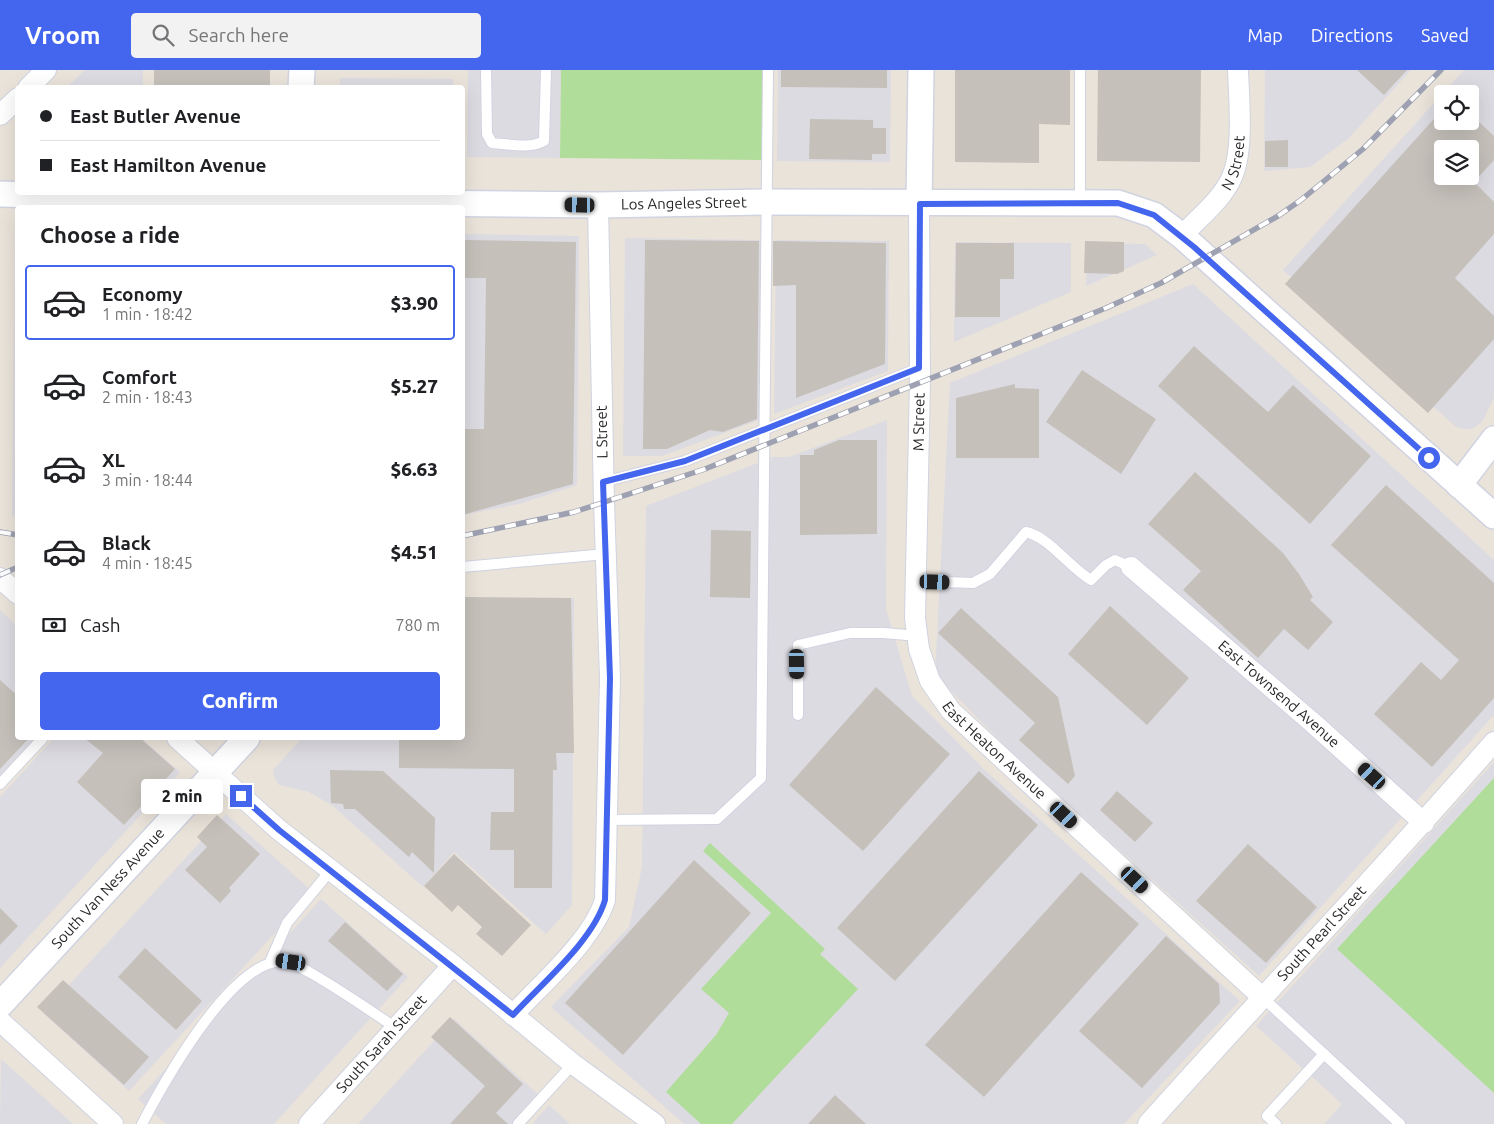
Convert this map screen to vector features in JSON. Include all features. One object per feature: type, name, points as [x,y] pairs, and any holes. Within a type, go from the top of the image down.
[{"type":"street","points":[[31,85],[46,70]]},
{"type":"street","points":[[301,85],[302,70]]},
{"type":"street","name":"M Street","points":[[921,70],[916,581],[919,649],[930,681]]},
{"type":"street","name":"N Street","points":[[1182,236],[1221,194],[1232,178],[1238,150],[1238,70]]},
{"type":"street","points":[[0,115],[15,101]]},
{"type":"street","name":"Los Angeles Street","points":[[0,194],[15,194]]},
{"type":"street","name":"Los Angeles Street","points":[[42,195],[423,205]]},
{"type":"street","name":"Los Angeles Street","points":[[465,206],[767,202],[920,204],[1118,203],[1154,215],[1182,236],[1494,516]]},
{"type":"street","name":"L Street","points":[[513,1015],[589,932],[600,917],[605,900],[610,678],[603,482],[598,205]]},
{"type":"street","points":[[1459,485],[1494,439]]},
{"type":"street","name":"East Townsend Avenue","points":[[1131,567],[1313,724],[1424,823]]},
{"type":"street","points":[[0,578],[15,591]]},
{"type":"street","name":"East Heaton Avenue","points":[[930,681],[951,711],[1262,996]]},
{"type":"street","points":[[179,740],[279,830],[453,965],[573,1064],[656,1124]]},
{"type":"street","name":"South Van Ness Avenue","points":[[0,1005],[245,740]]},
{"type":"street","name":"South Pearl Street","points":[[1148,1124],[1262,996],[1424,823],[1494,742]]},
{"type":"street","name":"South Sarah Street","points":[[309,1124],[453,965]]},
{"type":"street","points":[[0,1021],[106,1122]]},
{"type":"lane","points":[[486,70],[487,134],[492,142],[514,145],[538,144],[544,141],[546,70]]},
{"type":"lane","points":[[606,820],[717,819],[761,778],[768,70]]},
{"type":"lane","points":[[1080,70],[1080,202]]},
{"type":"lane","points":[[603,482],[685,461],[919,368]]},
{"type":"lane","points":[[916,581],[973,583],[990,574],[1026,532],[1037,535],[1076,571],[1091,580],[1106,564],[1115,560],[1131,567]]},
{"type":"lane","points":[[465,567],[606,554]]},
{"type":"lane","points":[[798,715],[798,645],[850,633],[918,636]]},
{"type":"lane","points":[[0,784],[41,740]]},
{"type":"lane","points":[[270,962],[287,923],[331,870]]},
{"type":"lane","points":[[142,1124],[167,1076],[206,1019],[251,973],[270,962],[291,962],[396,1028]]},
{"type":"lane","points":[[1262,996],[1400,1124]]},
{"type":"lane","points":[[1276,1124],[1267,1116],[1324,1054]]},
{"type":"lane","points":[[518,1124],[573,1064]]},
{"type":"shaded area","points":[[85,70],[143,70],[143,85],[69,85]]},
{"type":"shaded area","points":[[468,70],[561,70],[560,158],[467,157]]},
{"type":"shaded area","points":[[778,70],[891,70],[890,162],[777,161]]},
{"type":"shaded area","points":[[1265,70],[1411,70],[1348,139],[1310,167],[1264,171]]},
{"type":"shaded area","points":[[1464,70],[1494,70],[1494,398],[1482,422],[1472,429],[1456,427],[1283,270],[1434,103],[1434,130],[1479,130],[1479,85],[1450,85]]},
{"type":"shaded area","points":[[340,78],[453,79],[453,85],[340,85]]},
{"type":"shaded area","points":[[15,227],[15,517],[12,516]]},
{"type":"shaded area","points":[[465,234],[579,236],[577,485],[519,504],[465,515]]},
{"type":"shaded area","points":[[625,238],[761,240],[759,420],[662,456],[623,456]]},
{"type":"shaded area","points":[[776,240],[889,241],[888,371],[774,414]]},
{"type":"shaded area","points":[[955,242],[1071,243],[1071,292],[954,342]]},
{"type":"shaded area","points":[[1087,243],[1145,244],[1157,255],[1086,286]]},
{"type":"shaded area","points":[[1193,284],[1494,560],[1494,715],[1259,976],[1011,752],[935,675],[950,383]]},
{"type":"shaded area","points":[[887,420],[886,609],[912,696],[985,770],[1240,1001],[1124,1124],[684,1124],[551,1007],[629,927],[642,867],[646,506],[773,457],[789,457]]},
{"type":"shaded area","points":[[465,597],[574,598],[572,905],[546,934],[454,852],[423,887],[333,806],[309,792],[279,785],[273,774],[274,769],[300,740],[465,740]]},
{"type":"shaded area","points":[[0,610],[15,624],[15,740],[36,740],[0,779]]},
{"type":"shaded area","points":[[52,740],[143,740],[180,772],[0,968],[0,797]]},
{"type":"shaded area","points":[[1494,762],[1494,1124],[1324,1124],[1342,1104],[1256,1026]]},
{"type":"shaded area","points":[[226,814],[313,892],[129,1091],[43,1013]]},
{"type":"shaded area","points":[[321,899],[408,977],[274,1124],[166,1124],[138,1099]]},
{"type":"shaded area","points":[[454,1019],[541,1097],[516,1124],[358,1124]]},
{"type":"shaded area","points":[[1,1059],[73,1124],[0,1124]]},
{"type":"shaded area","points":[[549,1105],[570,1124],[532,1124]]},
{"type":"green space","points":[[561,70],[763,70],[762,160],[560,158]]},
{"type":"green space","points":[[1494,778],[1494,1093],[1337,949]]},
{"type":"green space","points":[[710,843],[825,949],[820,954],[858,989],[732,1124],[701,1124],[666,1092],[716,1035],[729,1013],[701,989],[771,913],[703,851]]},
{"type":"building","points":[[154,70],[270,70],[270,85],[154,85]]},
{"type":"building","points":[[781,70],[887,70],[887,88],[781,87]]},
{"type":"building","points":[[955,70],[1070,70],[1070,125],[1039,124],[1039,163],[955,162]]},
{"type":"building","points":[[1098,70],[1201,70],[1200,162],[1097,161]]},
{"type":"building","points":[[1357,70],[1407,70],[1384,95]]},
{"type":"building","points":[[810,119],[873,120],[873,128],[886,128],[886,154],[872,154],[872,160],[809,159]]},
{"type":"building","points":[[1434,119],[1434,130],[1479,130],[1479,122],[1494,136],[1494,160],[1479,176],[1479,140],[1434,140],[1434,185],[1477,185],[1494,202],[1494,234],[1455,278],[1494,316],[1494,339],[1428,413],[1285,284]]},
{"type":"building","points":[[1288,140],[1288,167],[1265,167],[1265,141]]},
{"type":"building","points":[[465,240],[576,242],[573,484],[465,514],[465,429],[484,429],[486,278],[465,278]]},
{"type":"building","points":[[645,240],[759,241],[757,419],[723,432],[710,430],[667,449],[643,449]]},
{"type":"building","points":[[773,241],[886,243],[885,364],[796,398],[796,285],[773,286]]},
{"type":"building","points":[[1085,241],[1124,242],[1124,271],[1117,274],[1084,273]]},
{"type":"building","points":[[956,243],[1014,243],[1014,279],[1000,279],[1000,317],[955,317]]},
{"type":"building","points":[[1194,346],[1268,412],[1293,385],[1371,456],[1310,524],[1158,386]]},
{"type":"building","points":[[1082,370],[1156,419],[1121,474],[1046,422]]},
{"type":"building","points":[[1015,384],[1015,388],[1039,389],[1039,458],[956,458],[956,398]]},
{"type":"building","points":[[839,440],[877,440],[877,534],[800,535],[800,455],[814,455],[814,450]]},
{"type":"building","points":[[1195,472],[1283,553],[1313,597],[1310,600],[1333,622],[1308,650],[1284,629],[1258,658],[1183,590],[1201,571],[1148,524]]},
{"type":"building","points":[[1386,485],[1494,583],[1494,698],[1432,767],[1374,714],[1421,662],[1441,680],[1459,660],[1331,545]]},
{"type":"building","points":[[711,530],[751,531],[750,598],[710,597]]},
{"type":"building","points":[[465,597],[571,598],[574,753],[556,753],[557,770],[553,770],[552,888],[514,888],[514,850],[490,850],[491,812],[514,812],[514,769],[399,768],[399,740],[465,740]]},
{"type":"building","points":[[1110,606],[1189,678],[1147,725],[1068,654]]},
{"type":"building","points":[[961,608],[1058,697],[1075,776],[1068,784],[1019,740],[1035,723],[938,633]]},
{"type":"building","points":[[0,680],[15,693],[15,740],[27,740],[0,769]]},
{"type":"building","points":[[876,687],[950,754],[863,851],[789,785]]},
{"type":"building","points":[[87,740],[142,740],[175,769],[124,825],[77,782],[103,753]]},
{"type":"building","points":[[330,770],[383,771],[435,818],[434,873],[412,852],[409,857],[355,809],[344,809],[343,804],[331,803]]},
{"type":"building","points":[[979,771],[1038,825],[895,981],[837,928]]},
{"type":"building","points":[[1117,791],[1153,823],[1135,842],[1100,810]]},
{"type":"building","points":[[217,815],[260,854],[229,888],[231,891],[220,903],[185,870],[207,847],[197,837]]},
{"type":"building","points":[[1248,844],[1317,907],[1266,963],[1196,901]]},
{"type":"building","points":[[454,854],[531,925],[502,956],[476,934],[482,927],[458,905],[452,912],[424,886]]},
{"type":"building","points":[[694,860],[751,913],[623,1055],[565,1003]]},
{"type":"building","points":[[1081,872],[1139,924],[984,1097],[925,1045]]},
{"type":"building","points":[[0,908],[18,926],[0,945]]},
{"type":"building","points":[[345,922],[403,974],[387,991],[328,941]]},
{"type":"building","points":[[1166,936],[1219,984],[1220,1003],[1142,1088],[1079,1031]]},
{"type":"building","points":[[145,948],[202,1001],[176,1030],[118,977]]},
{"type":"building","points":[[63,980],[149,1057],[124,1085],[37,1007]]},
{"type":"building","points":[[450,1017],[523,1084],[496,1113],[508,1124],[450,1124],[485,1086],[431,1037]]},
{"type":"building","points":[[835,1095],[866,1124],[808,1124]]},
{"type":"railway","points":[[465,535],[574,512],[705,469],[1106,308],[1161,283],[1278,216],[1301,200],[1363,149],[1441,70]]},
{"type":"railway","points":[[0,532],[15,534]]},
{"type":"railway","points":[[0,575],[15,568]]},
{"type":"route","points":[[241,796],[279,830],[453,965],[513,1015],[589,932],[600,917],[605,900],[610,678],[603,482],[685,461],[919,368],[920,204],[1118,203],[1138,208],[1154,215],[1182,236],[1429,458]]}]
